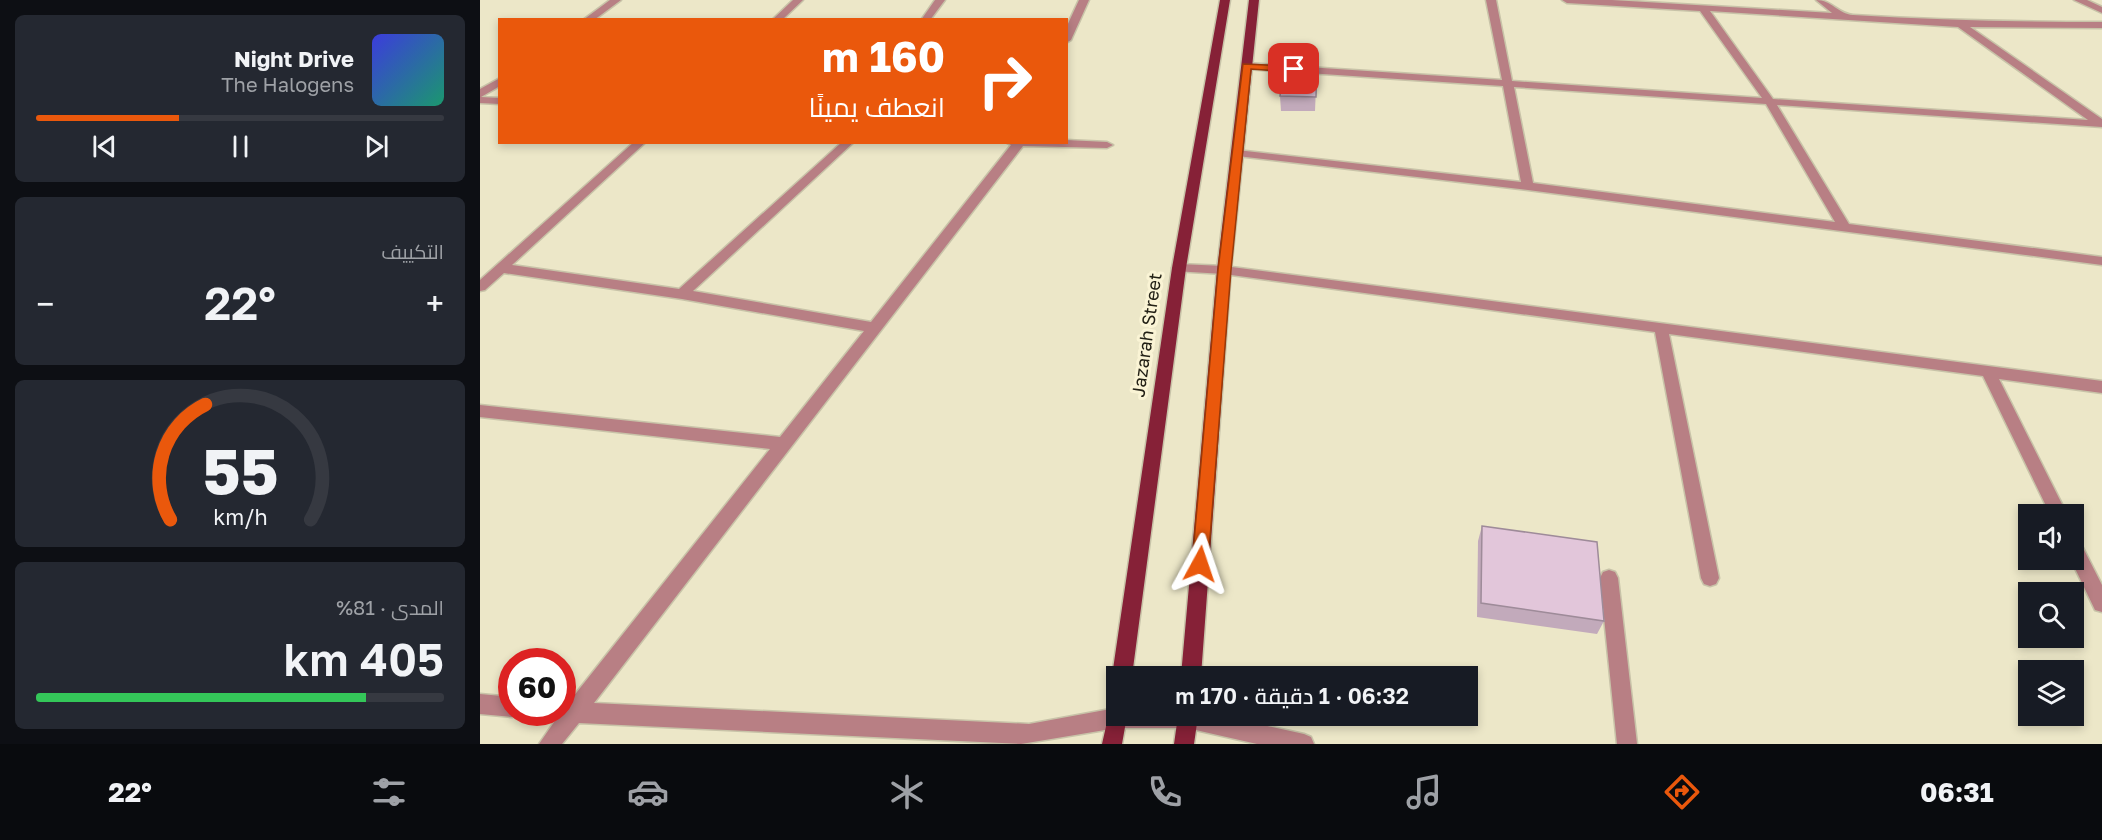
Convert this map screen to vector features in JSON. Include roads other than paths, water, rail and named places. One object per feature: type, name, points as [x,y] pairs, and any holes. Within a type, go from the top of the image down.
[{"type":"main road","name":"Jazarah Street","points":[[1123,666],[1179,268],[1225,0]]},
{"type":"main road","points":[[1192,666],[1224,270],[1254,0]]},
{"type":"main road","points":[[1112,744],[1115,726]]},
{"type":"main road","points":[[1184,744],[1186,726]]},
{"type":"street","points":[[590,18],[615,0]]},
{"type":"street","points":[[778,18],[798,0]]},
{"type":"street","points":[[926,18],[940,0]]},
{"type":"street","points":[[1068,36],[1084,0]]},
{"type":"street","points":[[1491,0],[1528,186]]},
{"type":"street","points":[[1567,0],[1633,2],[1960,24],[2102,25]]},
{"type":"street","points":[[1821,0],[1841,16]]},
{"type":"street","points":[[2079,0],[2102,10]]},
{"type":"street","points":[[1703,8],[1769,100],[1844,227]]},
{"type":"street","points":[[1960,24],[2102,124]]},
{"type":"street","points":[[1247,66],[2102,124]]},
{"type":"street","points":[[480,94],[498,82]]},
{"type":"street","points":[[480,100],[498,101]]},
{"type":"street","points":[[480,287],[639,144]]},
{"type":"street","points":[[682,294],[847,144]]},
{"type":"street","points":[[576,702],[785,444],[1016,144]]},
{"type":"street","points":[[1062,144],[1107,145]]},
{"type":"street","points":[[1237,153],[1528,186],[2102,261]]},
{"type":"street","points":[[502,268],[682,294],[876,328]]},
{"type":"street","points":[[1179,268],[1224,270],[2102,387]]},
{"type":"street","points":[[1661,328],[1710,578]]},
{"type":"street","points":[[1988,372],[2053,504]]},
{"type":"street","points":[[480,411],[785,444]]},
{"type":"street","points":[[2084,567],[2102,604]]},
{"type":"street","points":[[1609,578],[1627,744]]},
{"type":"street","points":[[480,704],[498,706]]},
{"type":"street","points":[[576,712],[1027,739],[1106,720]]},
{"type":"street","points":[[549,744],[560,726]]},
{"type":"street","points":[[1226,726],[1304,744]]}]
